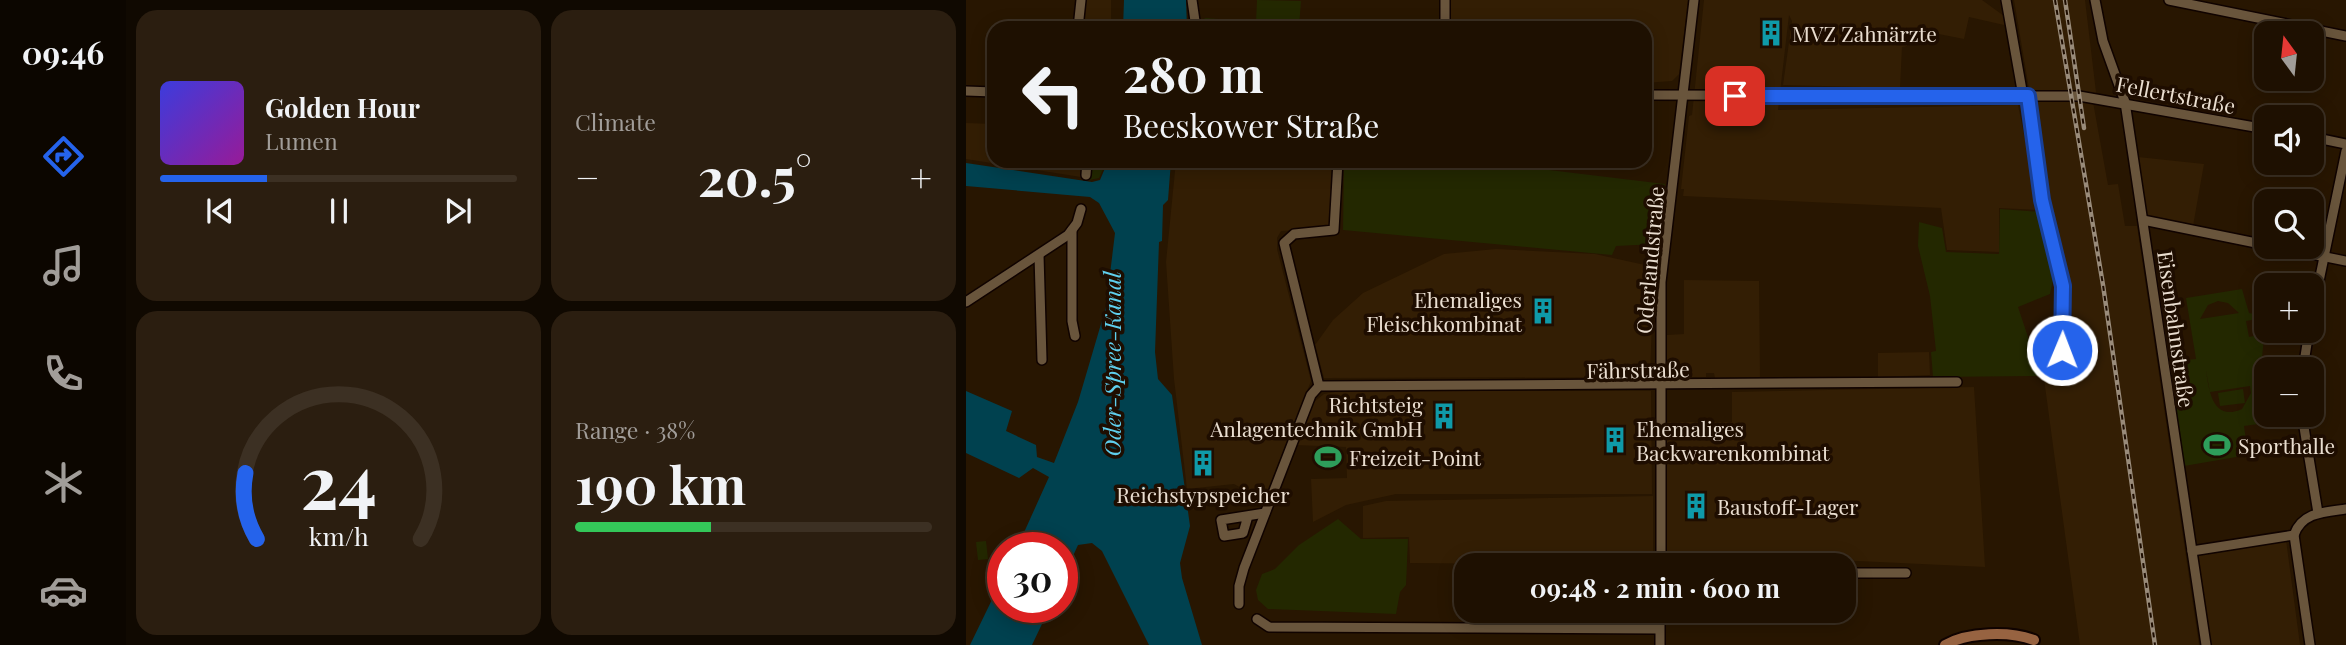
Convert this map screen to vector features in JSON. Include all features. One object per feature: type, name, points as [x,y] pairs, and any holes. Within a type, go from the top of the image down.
[{"type":"main road","points":[[1945,645],[1972,636],[2018,636],[2037,643]]},
{"type":"street","points":[[1079,21],[1081,0]]},
{"type":"street","points":[[1192,0],[1195,21]]},
{"type":"street","points":[[1445,0],[1445,21]]},
{"type":"street","name":"Oderlandstraße","points":[[1661,553],[1661,282],[1694,0]]},
{"type":"street","points":[[2006,0],[2026,96],[2042,200],[2063,286],[2062,350]]},
{"type":"street","name":"Eisenbahnstraße","points":[[2095,0],[2103,41],[2124,102],[2206,645]]},
{"type":"street","points":[[2169,0],[2346,36]]},
{"type":"street","points":[[2109,99],[2119,85]]},
{"type":"street","points":[[966,91],[987,92]]},
{"type":"street","name":"Fellertstraße","points":[[1652,95],[2080,96],[2254,127]]},
{"type":"street","points":[[2324,139],[2346,144]]},
{"type":"street","points":[[2324,252],[2342,188],[2346,151]]},
{"type":"street","points":[[1086,168],[1086,175]]},
{"type":"street","points":[[1239,604],[1241,577],[1311,395],[1319,386],[1284,243],[1294,234],[1334,230],[1337,216],[1338,168]]},
{"type":"street","points":[[1075,335],[1072,321],[1073,230],[1081,209]]},
{"type":"street","points":[[2143,220],[2254,243]]},
{"type":"street","points":[[966,302],[1073,230]]},
{"type":"street","points":[[1039,255],[1042,360]]},
{"type":"street","points":[[2324,256],[2346,261]]},
{"type":"street","name":"Fährstraße","points":[[1319,386],[1660,386],[1957,382]]},
{"type":"street","points":[[2304,427],[2318,513]]},
{"type":"street","points":[[2310,645],[2294,536],[2304,519],[2318,513],[2346,509]]},
{"type":"street","points":[[1248,516],[1265,513]]},
{"type":"street","points":[[2192,551],[2294,536]]},
{"type":"street","points":[[1856,573],[1906,573]]},
{"type":"street","points":[[1256,620],[1269,627],[1659,629]]},
{"type":"street","points":[[1659,623],[1660,645]]},
{"type":"street","points":[[1654,645],[1659,629]]},
{"type":"shaded area","points":[[1085,0],[1111,0],[1111,21],[1084,21]]},
{"type":"shaded area","points":[[1448,0],[1688,0],[1679,74],[1672,81],[1652,82],[1652,21],[1448,21]]},
{"type":"shaded area","points":[[1704,0],[1982,0],[2004,16],[2004,25],[1969,17],[1964,39],[1908,28],[1907,46],[1902,47],[1900,88],[1783,85],[1792,21],[1789,15],[1778,110],[2018,105],[2039,210],[1999,208],[1999,252],[1947,250],[1941,208],[1683,196],[1684,189],[1681,189]]},
{"type":"shaded area","points":[[2014,0],[2085,0],[2096,92],[2093,102],[2108,185],[2118,184],[2125,226],[2137,226],[2199,645],[2080,645],[2042,364],[2064,350],[2066,274],[2046,189]]},
{"type":"shaded area","points":[[966,123],[987,124],[987,162],[966,159]]},
{"type":"shaded area","points":[[2138,157],[2204,164],[2193,226],[2147,217]]},
{"type":"shaded area","points":[[1024,168],[1082,168],[1081,177]]},
{"type":"shaded area","points":[[1175,168],[1332,168],[1332,221],[1326,228],[1281,231],[1277,238],[1277,249],[1311,381],[1264,500],[1234,484],[1187,489],[1174,379],[1166,262]]},
{"type":"shaded area","points":[[1496,249],[1595,254],[1654,267],[1650,375],[1324,378],[1315,345],[1333,320],[1363,293],[1444,254]]},
{"type":"shaded area","points":[[1684,280],[1759,281],[1760,377],[1715,378],[1714,373],[1706,373],[1706,377],[1671,377],[1667,373],[1667,335],[1684,334]]},
{"type":"shaded area","points":[[1929,352],[1930,375],[1878,377],[1878,353]]},
{"type":"shaded area","points":[[1974,387],[1985,567],[1856,561],[1856,553],[1666,553],[1665,422],[1732,422],[1732,392]]},
{"type":"shaded area","points":[[1340,391],[1651,391],[1652,494],[1396,494],[1346,505],[1313,522],[1311,479],[1347,478],[1346,447],[1295,445],[1314,402],[1324,394]]},
{"type":"shaded area","points":[[1653,496],[1653,553],[1454,553],[1454,563],[1410,563],[1409,537],[1363,538],[1363,506],[1386,501]]},
{"type":"shaded area","points":[[2286,540],[2300,645],[2210,645],[2195,553]]},
{"type":"green space","points":[[1257,0],[1301,1],[1299,21],[1256,21]]},
{"type":"green space","points":[[1206,18],[1244,21],[1198,21]]},
{"type":"green space","points":[[1090,168],[1104,168],[1099,178],[1089,180]]},
{"type":"green space","points":[[1344,168],[1533,168],[1665,184],[1657,244],[1616,246],[1612,255],[1343,230]]},
{"type":"green space","points":[[2000,209],[2042,212],[2056,267],[2050,294],[2018,307],[2041,376],[1933,377],[1931,352],[1936,351],[1930,296],[1918,246],[1919,222],[1942,228],[1946,252],[1999,254]]},
{"type":"green space","points":[[2242,289],[2249,313],[2254,314],[2254,320],[2246,321],[2249,337],[2254,336],[2254,343],[2263,343],[2262,357],[2254,357],[2254,425],[2244,426],[2248,455],[2184,466],[2169,362],[2196,359],[2186,298]],"holes":[[[2218,301],[2228,303],[2239,313],[2200,319],[2208,305]],[[2240,315],[2251,393],[2242,409],[2232,412],[2219,408],[2210,392],[2250,386]]]},
{"type":"green space","points":[[2243,389],[2245,403],[2220,406],[2218,393]]},
{"type":"green space","points":[[1338,519],[1361,539],[1408,539],[1406,585],[1400,592],[1396,614],[1268,609],[1258,600],[1256,590],[1262,574],[1275,569],[1299,545]]},
{"type":"green space","points":[[986,541],[987,559],[978,560],[976,542]]},
{"type":"water","points":[[1124,0],[1186,0],[1187,21],[1123,21]]},
{"type":"water","name":"Oder-Spree-Kanal","points":[[966,163],[1092,182],[1100,180],[1105,168],[1170,168],[1168,200],[1163,205],[1162,241],[1159,242],[1155,352],[1158,379],[1172,395],[1190,526],[1180,563],[1202,645],[1149,645],[1102,551],[1092,543],[1078,545],[1078,532],[1024,532],[1049,477],[1033,468],[1019,478],[966,453],[966,391],[1012,411],[1006,431],[1036,445],[1037,457],[1054,463],[1078,402],[1106,307],[1115,233],[1099,203],[1090,197],[966,186]]},
{"type":"water","points":[[987,610],[987,623],[1042,623],[1032,645],[970,645]]},
{"type":"railway","points":[[2055,0],[2103,285],[2155,645]]},
{"type":"railway","points":[[2065,0],[2084,128]]},
{"type":"place","name":"MVZ Zahnärzte","points":[[1771,33]]},
{"type":"place","name":"Ehemaliges Fleischkombinat","points":[[1543,311]]},
{"type":"place","name":"Richtsteig Anlagentechnik GmbH","points":[[1444,416]]},
{"type":"place","name":"Ehemaliges Backwarenkombinat","points":[[1615,440]]},
{"type":"place","name":"Sporthalle","points":[[2217,445]]},
{"type":"place","name":"Freizeit-Point","points":[[1328,457]]},
{"type":"place","name":"Reichstypspeicher","points":[[1203,463]]},
{"type":"place","name":"Baustoff-Lager","points":[[1696,506]]},
{"type":"route","points":[[1735,96],[2028,96],[2042,200],[2063,286],[2062,350]]}]
